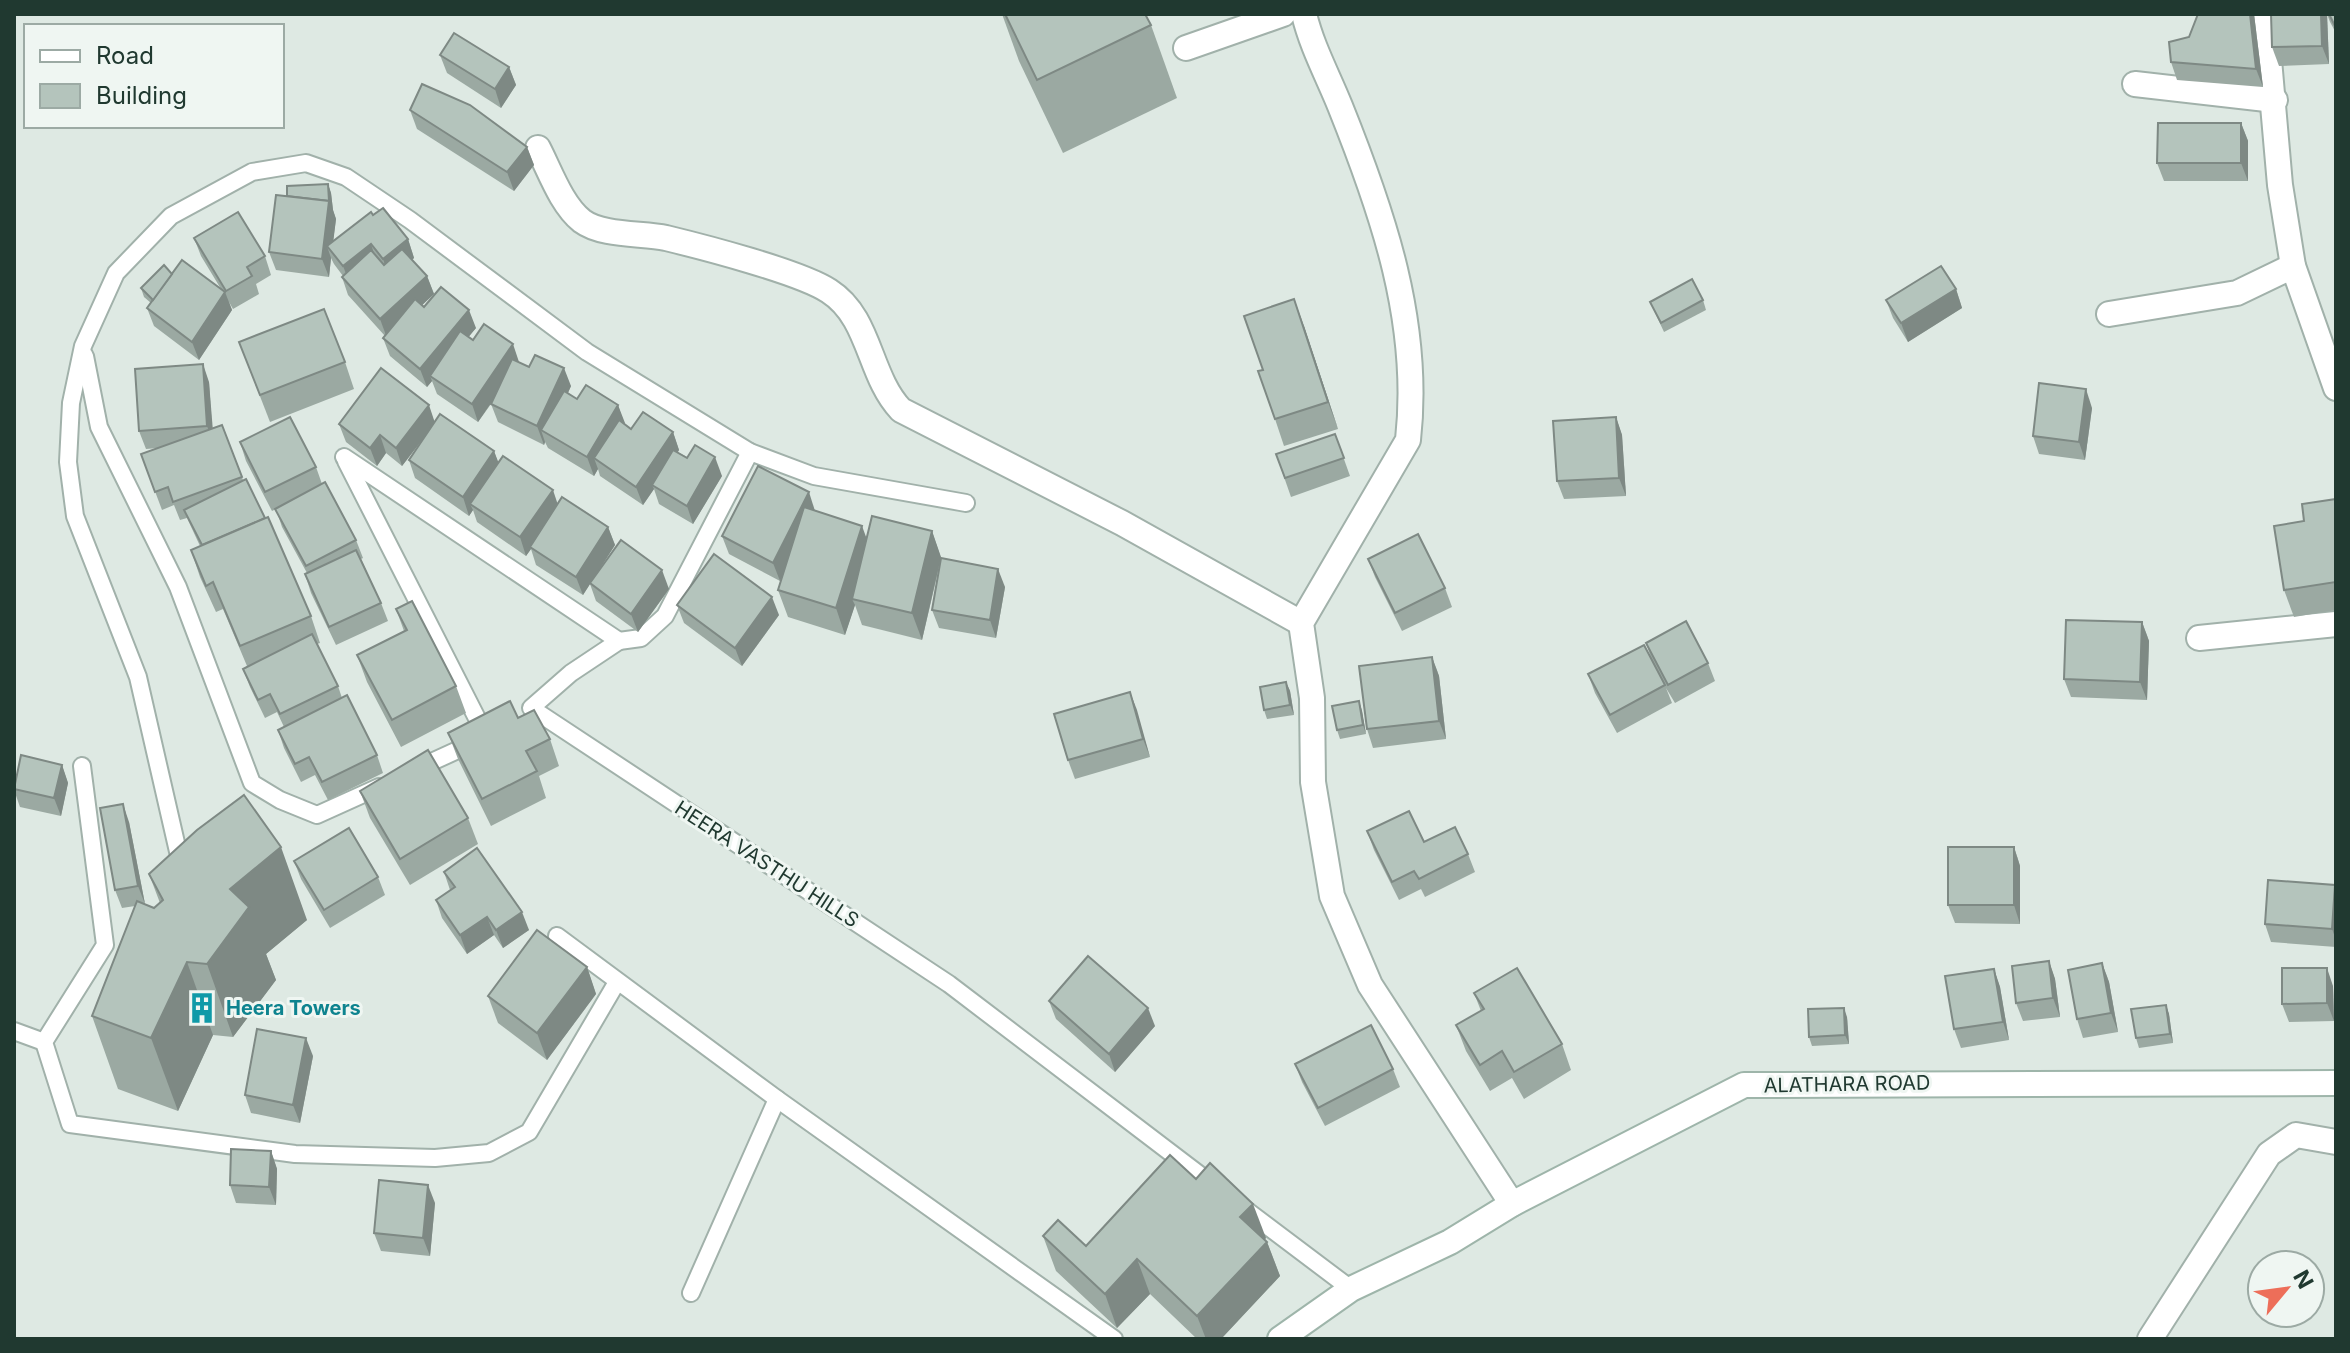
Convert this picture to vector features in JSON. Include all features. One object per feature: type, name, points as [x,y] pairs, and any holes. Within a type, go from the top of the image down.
[{"type":"street","points":[[1186,48],[1283,14]]},
{"type":"street","points":[[1304,14],[1310,41],[1339,104],[1391,246],[1410,340],[1408,440],[1301,623],[1312,698],[1313,782],[1332,896],[1370,985],[1512,1204]]},
{"type":"street","points":[[2265,14],[2275,100],[2280,185],[2293,266],[2336,388]]},
{"type":"street","points":[[2135,84],[2275,100]]},
{"type":"street","points":[[538,148],[571,209],[585,223],[668,239],[818,285],[850,310],[868,344],[880,382],[901,410],[1122,523],[1301,623]]},
{"type":"street","points":[[2109,314],[2237,293],[2293,266]]},
{"type":"street","points":[[2199,638],[2336,624]]},
{"type":"street","name":"ALATHARA ROAD","points":[[1280,1339],[1351,1289],[1450,1242],[1512,1204],[1744,1085],[2336,1083]]},
{"type":"street","points":[[2150,1339],[2255,1171],[2281,1144],[2296,1135],[2325,1138]]},
{"type":"lane","points":[[183,874],[138,677],[75,516],[68,462],[71,403],[83,346],[116,273],[171,216],[252,172],[306,163],[346,177],[410,220],[587,352],[750,452],[814,476],[966,503]]},
{"type":"lane","points":[[83,346],[99,427],[178,587],[252,783],[280,800],[317,815],[492,734],[344,457],[619,641]]},
{"type":"lane","name":"HEERA VASTHU HILLS","points":[[750,452],[665,616],[641,638],[619,641],[571,673],[526,712],[949,984],[1351,1289]]},
{"type":"lane","points":[[82,766],[105,945],[44,1042],[70,1124],[295,1154],[435,1158],[489,1153],[529,1132],[617,982]]},
{"type":"lane","points":[[557,936],[777,1099],[1114,1339]]},
{"type":"lane","points":[[14,1031],[44,1042]]},
{"type":"lane","points":[[691,1293],[777,1099]]},
{"type":"building","points":[[1005,14],[1145,14],[1151,25],[1037,80]]},
{"type":"building","points":[[2198,14],[2250,14],[2256,69],[2171,62],[2169,42],[2189,37]]},
{"type":"building","points":[[2271,14],[2321,14],[2322,46],[2272,47]]},
{"type":"building","points":[[2329,14],[2336,14],[2336,28]]},
{"type":"building","points":[[454,33],[509,67],[495,89],[440,55]]},
{"type":"building","points":[[422,84],[470,105],[527,147],[507,172],[410,110]]},
{"type":"building","points":[[2158,123],[2241,123],[2241,163],[2157,163]]},
{"type":"building","points":[[328,184],[329,201],[287,196],[287,186]]},
{"type":"building","points":[[276,195],[329,201],[322,259],[269,252]]},
{"type":"building","points":[[383,208],[408,239],[383,259],[371,244],[343,266],[327,246],[371,212],[373,215]]},
{"type":"building","points":[[238,212],[265,256],[247,267],[252,276],[226,291],[194,238]]},
{"type":"building","points":[[402,249],[427,276],[380,319],[342,277],[371,250],[384,265]]},
{"type":"building","points":[[182,260],[225,292],[192,342],[147,308]]},
{"type":"building","points":[[164,265],[172,274],[153,300],[141,288]]},
{"type":"building","points":[[1941,266],[1956,289],[1901,323],[1886,300]]},
{"type":"building","points":[[1692,279],[1703,300],[1661,323],[1650,302]]},
{"type":"building","points":[[441,287],[469,310],[420,369],[383,338],[415,299],[424,307]]},
{"type":"building","points":[[1294,299],[1328,402],[1275,419],[1258,371],[1263,370],[1244,316]]},
{"type":"building","points":[[324,309],[345,362],[260,395],[239,342]]},
{"type":"building","points":[[484,324],[513,344],[472,404],[430,376],[460,331],[473,340]]},
{"type":"building","points":[[535,355],[564,368],[537,426],[491,404],[512,359],[529,367]]},
{"type":"building","points":[[203,364],[207,426],[139,431],[135,369]]},
{"type":"building","points":[[381,368],[429,405],[396,448],[380,435],[370,448],[339,424]]},
{"type":"building","points":[[2039,383],[2086,389],[2079,442],[2033,436]]},
{"type":"building","points":[[586,385],[618,405],[587,457],[541,430],[564,391],[577,399]]},
{"type":"building","points":[[643,412],[673,432],[636,487],[594,458],[619,420],[631,429]]},
{"type":"building","points":[[440,414],[494,451],[463,497],[409,460]]},
{"type":"building","points":[[290,417],[316,467],[265,492],[240,442]]},
{"type":"building","points":[[1616,417],[1619,478],[1557,481],[1553,421]]},
{"type":"building","points":[[222,425],[242,477],[173,502],[168,487],[155,492],[141,454]]},
{"type":"building","points":[[1335,434],[1344,458],[1285,478],[1276,454]]},
{"type":"building","points":[[695,445],[715,457],[687,506],[652,485],[673,450],[687,458]]},
{"type":"building","points":[[503,456],[553,490],[520,537],[470,504]]},
{"type":"building","points":[[758,466],[809,492],[773,563],[722,536]]},
{"type":"building","points":[[246,479],[265,518],[202,545],[184,510]]},
{"type":"building","points":[[325,482],[356,540],[306,566],[275,509]]},
{"type":"building","points":[[562,497],[608,527],[576,577],[530,547]]},
{"type":"building","points":[[2336,499],[2336,582],[2284,590],[2274,526],[2304,521],[2302,504]]},
{"type":"building","points":[[804,507],[862,526],[836,608],[778,590]]},
{"type":"building","points":[[872,516],[932,531],[912,613],[852,599]]},
{"type":"building","points":[[268,517],[311,616],[240,646],[213,582],[206,586],[191,550]]},
{"type":"building","points":[[1418,534],[1445,588],[1395,613],[1368,559]]},
{"type":"building","points":[[621,540],[662,570],[631,614],[590,583]]},
{"type":"building","points":[[356,550],[381,603],[329,627],[305,574]]},
{"type":"building","points":[[714,554],[772,597],[735,648],[677,605]]},
{"type":"building","points":[[941,558],[998,569],[990,620],[932,610]]},
{"type":"building","points":[[412,601],[456,686],[392,720],[357,655],[407,630],[396,609]]},
{"type":"building","points":[[2066,620],[2142,622],[2140,682],[2064,679]]},
{"type":"building","points":[[1686,621],[1708,663],[1668,685],[1646,643]]},
{"type":"building","points":[[312,634],[338,686],[280,714],[270,694],[258,700],[243,669]]},
{"type":"building","points":[[1644,645],[1665,685],[1610,715],[1588,674]]},
{"type":"building","points":[[1432,657],[1439,721],[1367,729],[1359,666]]},
{"type":"building","points":[[1286,682],[1290,705],[1264,710],[1260,687]]},
{"type":"building","points":[[1130,692],[1143,739],[1068,760],[1054,714]]},
{"type":"building","points":[[347,695],[377,755],[322,782],[309,757],[295,764],[278,730]]},
{"type":"building","points":[[510,701],[518,718],[534,710],[550,739],[526,751],[537,771],[482,799],[448,733]]},
{"type":"building","points":[[1359,701],[1363,725],[1337,730],[1332,706]]},
{"type":"building","points":[[428,750],[468,818],[400,859],[360,791]]},
{"type":"building","points":[[21,755],[62,765],[54,798],[14,789]]},
{"type":"building","points":[[244,795],[281,847],[230,889],[249,907],[207,964],[187,962],[151,1038],[92,1016],[137,901],[154,908],[163,900],[149,874],[197,830]]},
{"type":"building","points":[[123,804],[138,886],[115,890],[100,808]]},
{"type":"building","points":[[1409,811],[1424,842],[1455,827],[1468,854],[1419,879],[1414,871],[1392,882],[1367,831]]},
{"type":"building","points":[[349,828],[378,877],[324,910],[294,861]]},
{"type":"building","points":[[1948,847],[2014,847],[2014,905],[1948,905]]},
{"type":"building","points":[[477,848],[522,912],[496,930],[487,917],[460,935],[436,900],[455,887],[444,872]]},
{"type":"building","points":[[2268,880],[2335,885],[2332,929],[2265,924]]},
{"type":"building","points":[[537,930],[587,967],[537,1033],[488,996]]},
{"type":"building","points":[[1088,956],[1148,1008],[1109,1054],[1049,1001]]},
{"type":"building","points":[[2049,961],[2053,998],[2016,1003],[2012,966]]},
{"type":"building","points":[[2102,963],[2111,1013],[2077,1019],[2068,970]]},
{"type":"building","points":[[1517,968],[1562,1044],[1514,1072],[1502,1051],[1480,1065],[1456,1025],[1484,1009],[1474,993]]},
{"type":"building","points":[[2282,968],[2327,968],[2327,1003],[2282,1004]]},
{"type":"building","points":[[1994,969],[2003,1022],[1954,1029],[1945,976]]},
{"type":"building","points":[[2166,1005],[2170,1034],[2136,1038],[2131,1009]]},
{"type":"building","points":[[1844,1008],[1845,1035],[1809,1037],[1808,1009]]},
{"type":"building","points":[[1371,1025],[1393,1069],[1318,1108],[1295,1064]]},
{"type":"building","points":[[257,1029],[306,1038],[293,1105],[245,1095]]},
{"type":"building","points":[[231,1149],[271,1151],[269,1187],[230,1185]]},
{"type":"building","points":[[1170,1155],[1196,1179],[1210,1163],[1253,1204],[1240,1217],[1267,1242],[1197,1316],[1137,1259],[1105,1294],[1043,1236],[1058,1220],[1086,1246]]},
{"type":"building","points":[[379,1180],[428,1185],[423,1238],[374,1233]]},
{"type":"place","name":"Heera Towers","points":[[202,1008]]}]
